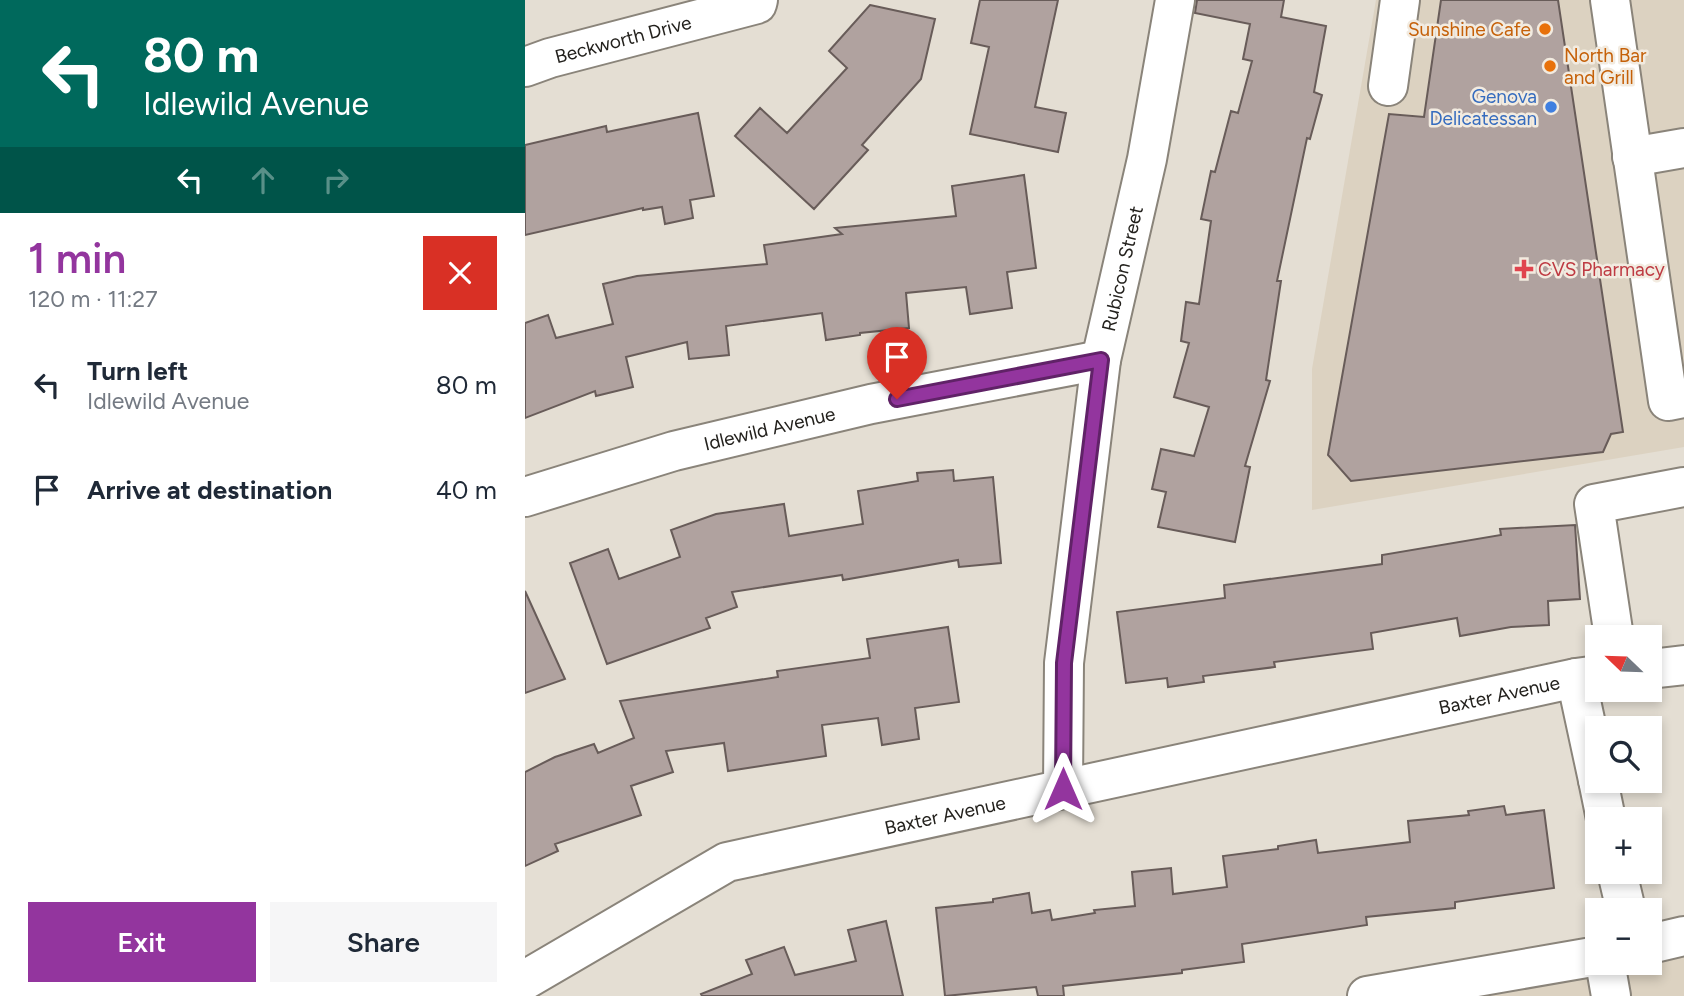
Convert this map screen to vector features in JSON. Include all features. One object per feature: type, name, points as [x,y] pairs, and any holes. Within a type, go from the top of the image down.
[{"type":"street","name":"Beckworth Drive","points":[[525,67],[550,58],[757,4],[758,0]]},
{"type":"street","name":"Rubicon Street","points":[[1063,789],[1064,663],[1101,360],[1147,159],[1175,0]]},
{"type":"street","points":[[1388,86],[1400,0]]},
{"type":"street","points":[[1609,0],[1668,401],[1684,398]]},
{"type":"street","points":[[1632,156],[1684,148]]},
{"type":"street","name":"Idlewild Avenue","points":[[525,497],[674,451],[792,422],[871,404],[1101,360]]},
{"type":"street","points":[[1611,625],[1594,505],[1684,487]]},
{"type":"street","points":[[1663,667],[1684,665]]},
{"type":"street","name":"Baxter Avenue","points":[[525,981],[727,862],[1585,677]]},
{"type":"street","points":[[1662,941],[1684,936]]},
{"type":"street","points":[[1367,996],[1585,958]]},
{"type":"street","points":[[1607,975],[1611,996]]},
{"type":"shaded area","points":[[1376,0],[1684,0],[1684,447],[1312,510],[1312,369]]},
{"type":"shaded area","points":[[1684,951],[1684,996],[1456,996],[1585,971],[1585,975],[1662,975],[1662,958]]},
{"type":"building","points":[[980,0],[1058,0],[1035,107],[1066,113],[1058,152],[970,134],[989,47],[971,43]]},
{"type":"building","points":[[1197,0],[1284,0],[1281,17],[1326,26],[1314,92],[1322,95],[1310,139],[1307,138],[1277,281],[1281,281],[1266,380],[1270,381],[1245,466],[1250,467],[1235,542],[1158,527],[1166,492],[1152,489],[1161,449],[1194,456],[1209,407],[1174,397],[1189,343],[1181,341],[1186,302],[1199,304],[1211,221],[1201,219],[1211,171],[1215,172],[1231,111],[1238,113],[1252,61],[1243,59],[1250,24],[1195,13]]},
{"type":"building","points":[[1441,0],[1558,0],[1623,432],[1611,434],[1603,452],[1351,481],[1328,455],[1389,114],[1424,117]]},
{"type":"building","points":[[870,5],[935,19],[921,79],[862,145],[868,150],[814,209],[735,136],[760,108],[787,133],[847,68],[829,51]]},
{"type":"building","points":[[698,113],[714,196],[690,200],[693,218],[665,224],[662,207],[643,208],[525,235],[525,145],[606,126],[607,132]]},
{"type":"building","points":[[1024,175],[1036,268],[1007,272],[1012,308],[970,314],[966,287],[906,293],[909,328],[826,340],[822,313],[726,326],[729,355],[689,359],[687,342],[626,357],[633,387],[596,396],[595,391],[525,418],[525,323],[548,315],[556,338],[613,324],[603,284],[637,276],[767,264],[764,245],[842,234],[835,228],[956,216],[952,186]]},
{"type":"building","points":[[953,470],[954,481],[993,477],[1001,563],[959,567],[958,560],[843,580],[842,575],[732,592],[737,607],[706,618],[710,628],[607,664],[570,563],[608,549],[619,579],[680,557],[671,530],[716,514],[784,504],[789,536],[863,524],[858,491],[918,481],[917,473]]},
{"type":"building","points":[[1575,525],[1580,599],[1548,601],[1549,625],[1511,627],[1460,636],[1457,618],[1371,633],[1373,649],[1274,662],[1275,667],[1203,676],[1204,682],[1168,687],[1167,678],[1126,683],[1117,612],[1225,598],[1224,585],[1382,564],[1382,555],[1501,535],[1500,529]]},
{"type":"building","points":[[525,591],[565,679],[525,693]]},
{"type":"building","points":[[948,627],[959,702],[915,708],[919,739],[882,745],[878,718],[822,725],[826,756],[728,771],[724,743],[666,751],[673,772],[631,786],[641,815],[555,844],[558,851],[525,866],[525,772],[555,757],[594,744],[598,753],[634,738],[620,701],[778,677],[777,671],[870,658],[867,639]]},
{"type":"building","points":[[1504,806],[1506,815],[1544,810],[1554,888],[1455,902],[1455,908],[1366,917],[1367,925],[1242,944],[1244,962],[1182,970],[1182,973],[1063,986],[1064,996],[1038,996],[1036,987],[945,996],[936,908],[993,902],[993,899],[1029,893],[1032,913],[1050,910],[1052,920],[1095,913],[1094,910],[1135,906],[1132,872],[1171,868],[1173,894],[1227,887],[1223,856],[1278,849],[1278,846],[1316,840],[1318,853],[1410,842],[1408,821],[1469,815],[1468,811]]},
{"type":"building","points":[[886,921],[903,996],[701,994],[752,974],[746,960],[784,947],[795,975],[856,961],[848,930]]},
{"type":"place","name":"Sunshine Cafe","points":[[1545,29]]},
{"type":"place","name":"North Bar and Grill","points":[[1550,66]]},
{"type":"place","name":"Genova Delicatessan","points":[[1551,107]]},
{"type":"place","name":"CVS Pharmacy","points":[[1524,269]]},
{"type":"route","points":[[897,399],[1101,360],[1064,663],[1063,789]]}]
